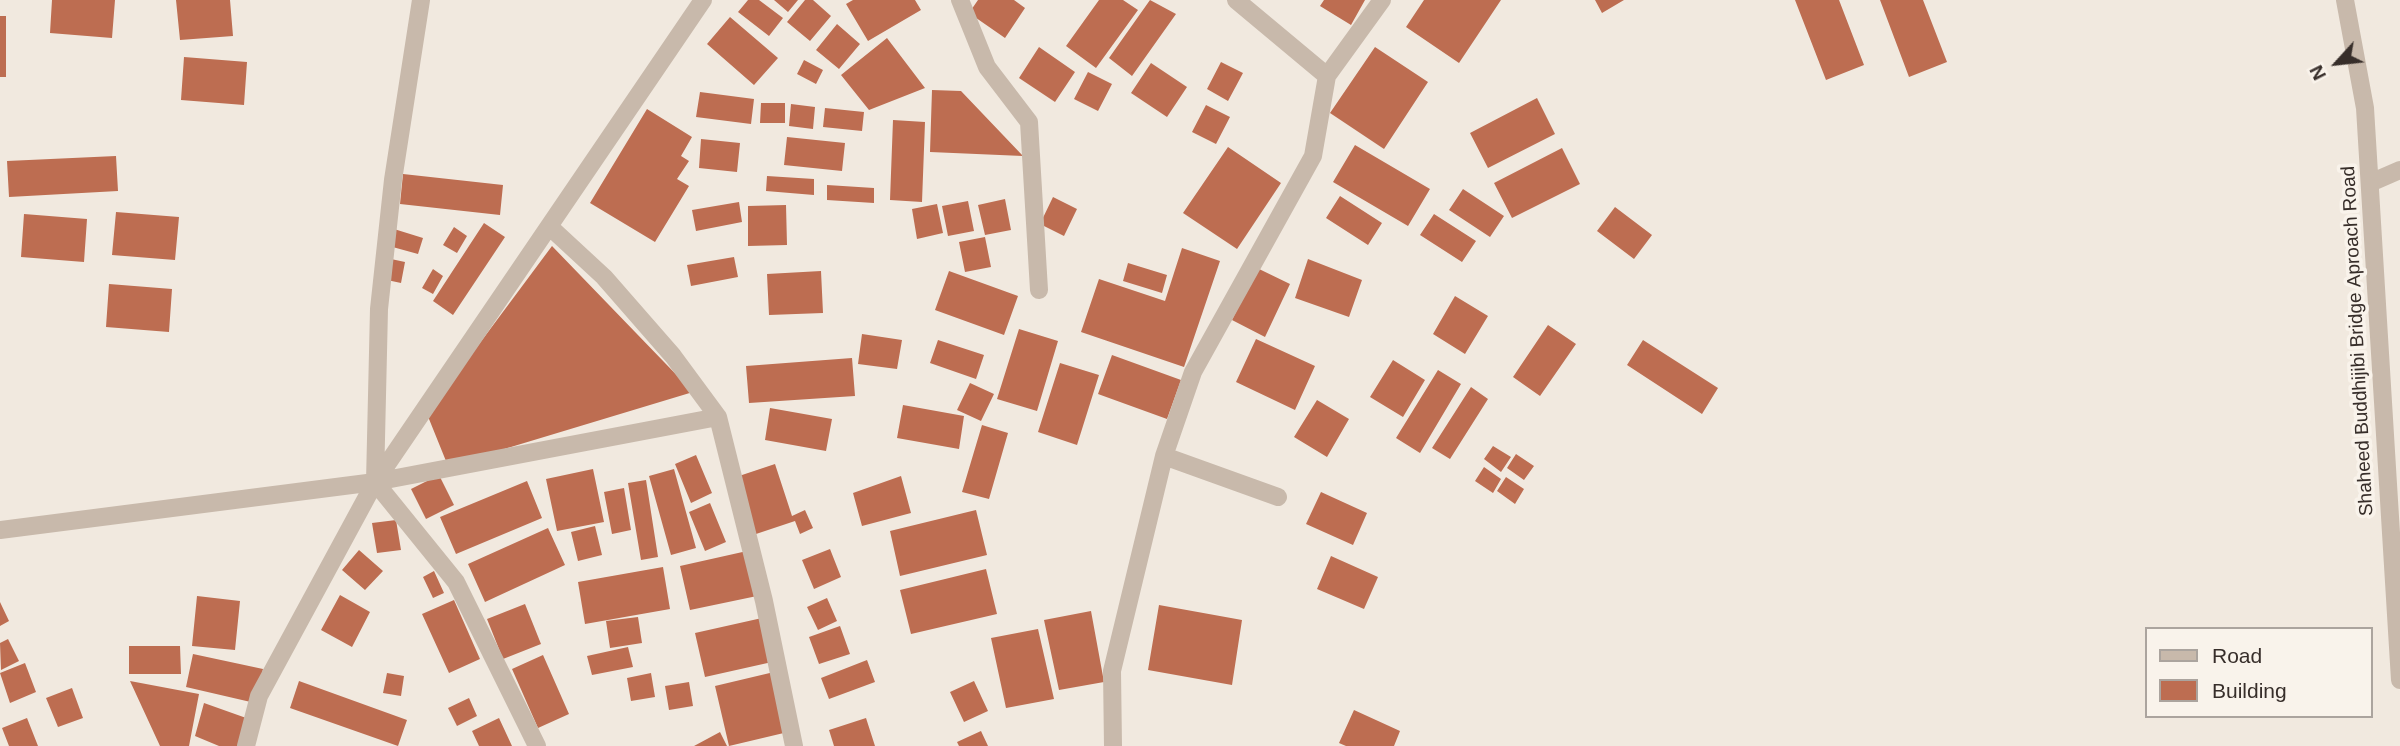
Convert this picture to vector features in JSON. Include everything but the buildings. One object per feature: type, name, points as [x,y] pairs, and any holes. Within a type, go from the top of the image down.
[{"type":"street","points":[[421,0],[393,180],[379,309],[375,482],[456,582],[537,746]]},
{"type":"street","points":[[246,746],[259,696],[375,482],[551,228],[609,136],[703,0]]},
{"type":"street","points":[[960,0],[987,66],[1029,122],[1040,290]]},
{"type":"street","points":[[1236,0],[1327,76]]},
{"type":"street","points":[[1113,746],[1112,671],[1164,456],[1193,372],[1313,156],[1327,76],[1382,0]]},
{"type":"street","name":"Shaheed Buddhijibi Bridge Aproach Road","points":[[2345,0],[2365,108],[2400,680]]},
{"type":"street","points":[[2370,183],[2400,170]]},
{"type":"street","points":[[551,228],[604,277],[673,356],[718,417],[764,601],[794,746]]},
{"type":"street","points":[[0,530],[375,482],[718,417]]},
{"type":"street","points":[[1164,456],[1278,497]]}]
